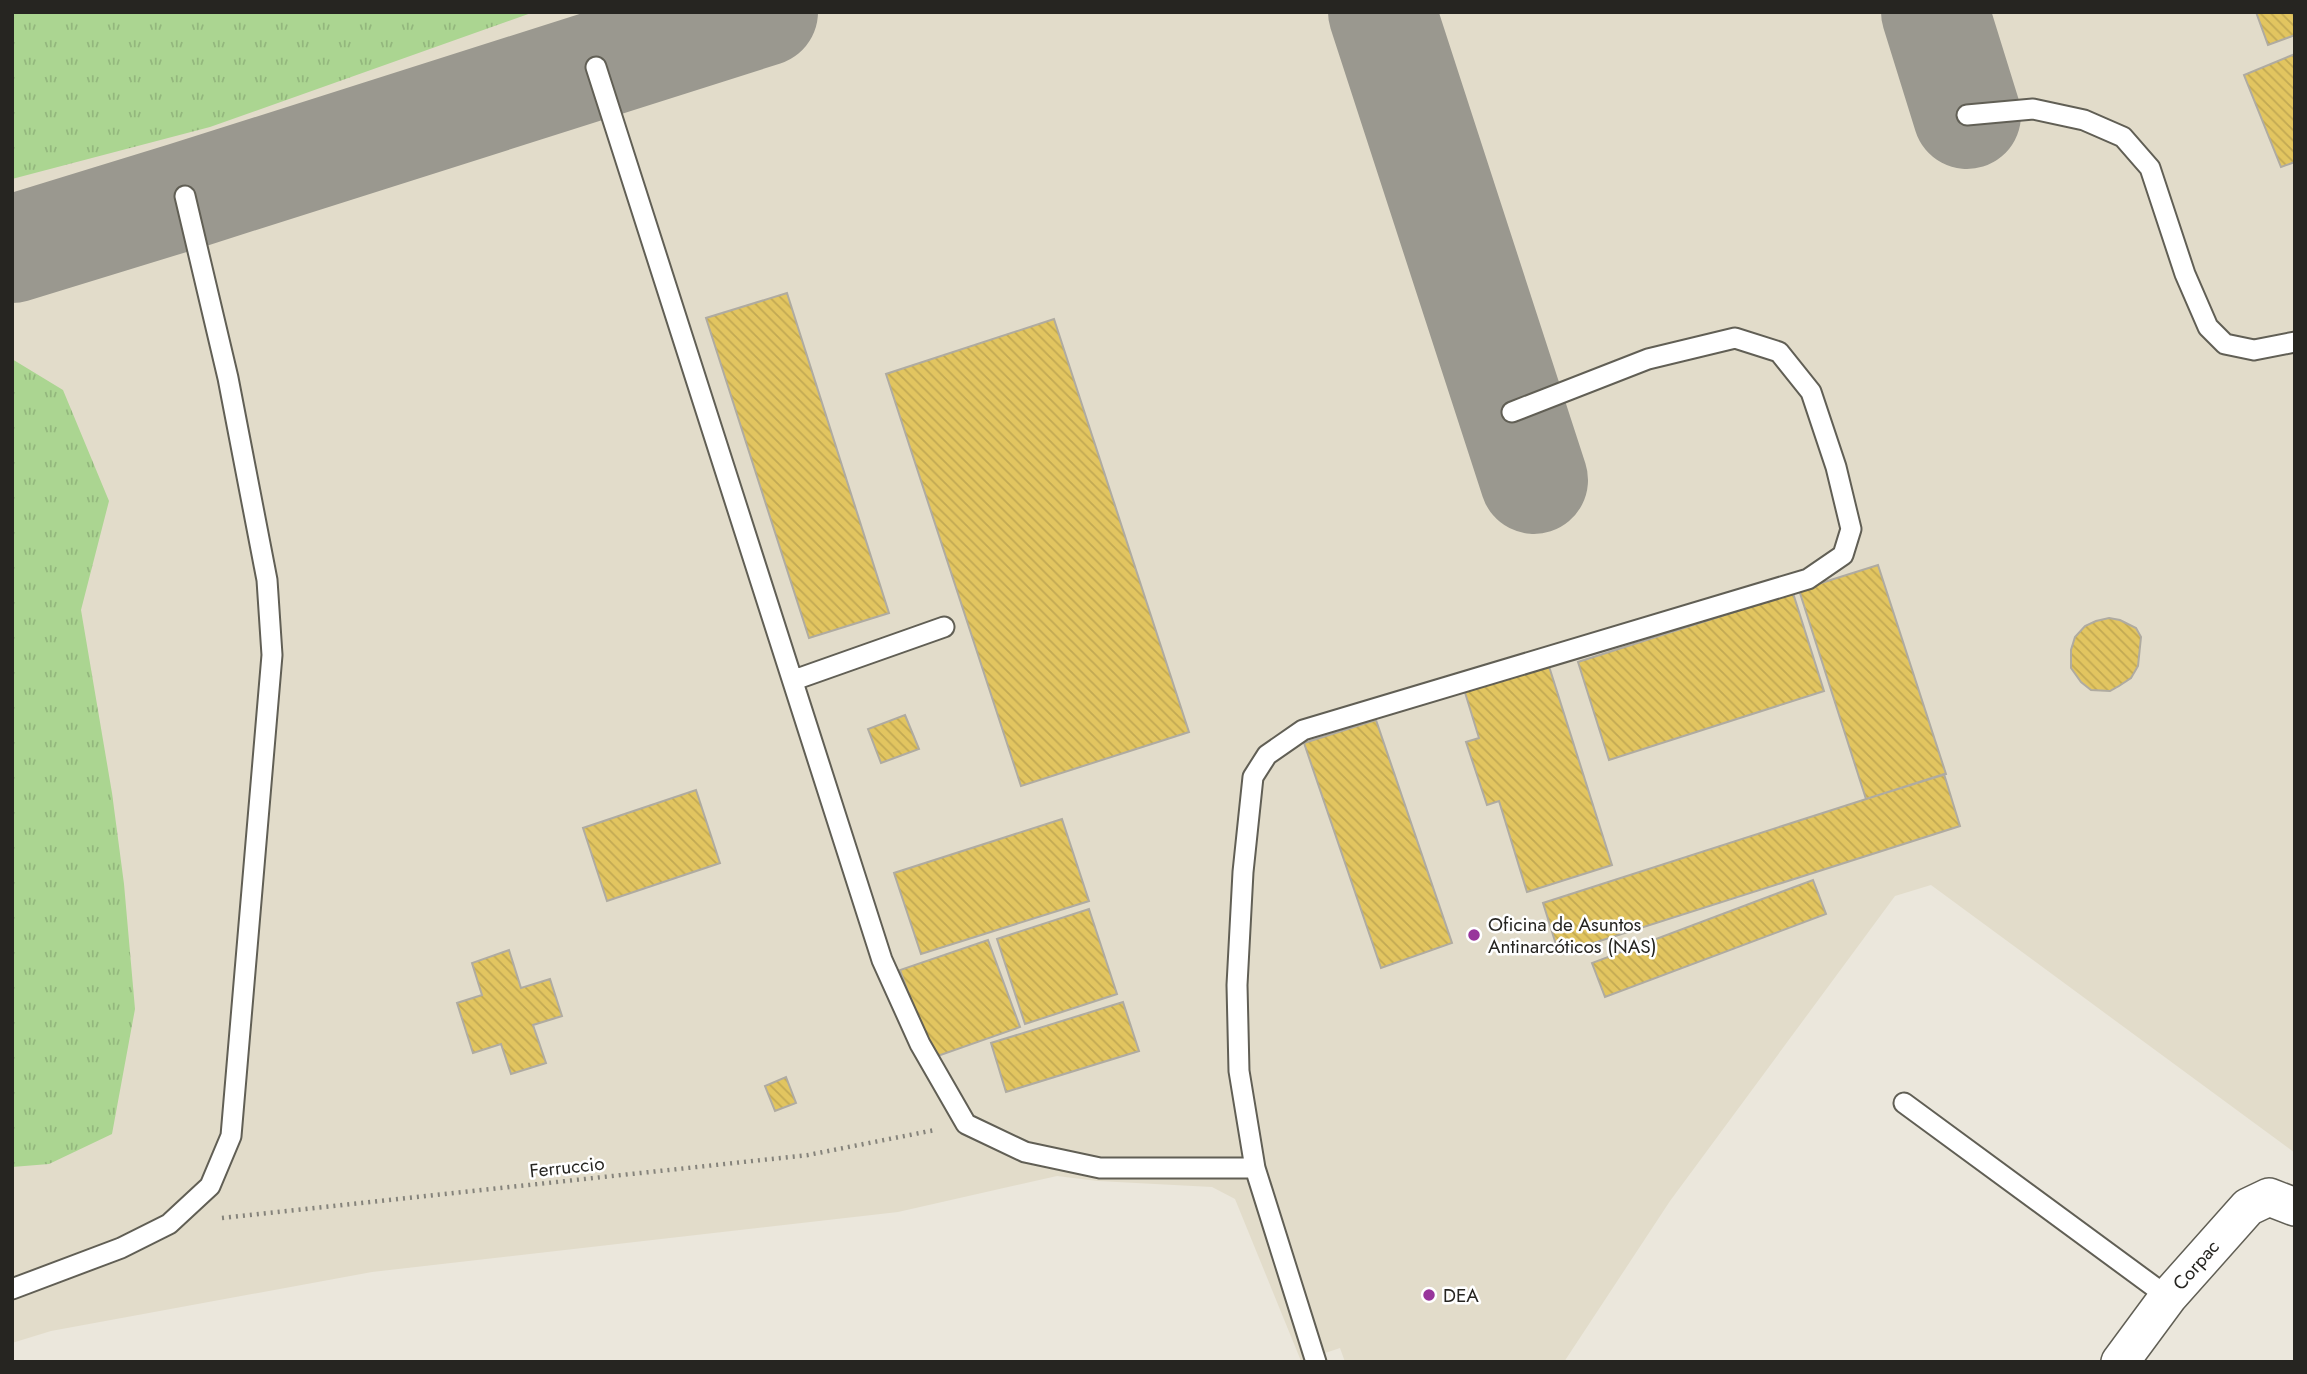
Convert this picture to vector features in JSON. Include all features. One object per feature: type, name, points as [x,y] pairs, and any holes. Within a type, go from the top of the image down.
[{"type":"street","name":"Corpac","points":[[2120,1362],[2168,1297],[2248,1207],[2269,1197],[2292,1206]]},
{"type":"lane","points":[[596,66],[882,960],[920,1044],[966,1124],[1026,1152],[1101,1168],[1255,1168]]},
{"type":"lane","points":[[1967,115],[2032,108],[2084,120],[2123,137],[2150,168],[2185,274],[2208,327],[2225,344],[2254,350],[2295,342]]},
{"type":"lane","points":[[12,1289],[121,1248],[169,1224],[210,1186],[231,1136],[272,655],[267,580],[228,378],[185,196]]},
{"type":"lane","points":[[1316,1362],[1255,1168],[1239,1071],[1237,985],[1243,872],[1253,777],[1267,755],[1303,730],[1808,579],[1843,555],[1851,529],[1836,467],[1811,392],[1779,352],[1735,338],[1648,359],[1513,412]]},
{"type":"lane","points":[[794,680],[944,628]]},
{"type":"lane","points":[[1904,1103],[2168,1297]]},
{"type":"path","name":"Ferruccio","points":[[169,1224],[808,1155],[966,1124]]},
{"type":"shaded area","points":[[12,12],[2295,12],[2295,1153],[1931,885],[1895,896],[1670,1201],[1564,1362],[1345,1362],[1340,1348],[1301,1361],[1235,1199],[1212,1187],[1057,1176],[898,1212],[372,1272],[51,1331],[12,1343]]},
{"type":"green space","points":[[12,12],[534,12],[210,127],[12,179]]},
{"type":"green space","points":[[12,359],[63,390],[109,501],[81,610],[112,793],[124,884],[135,1009],[112,1134],[49,1164],[12,1167]]},
{"type":"building","points":[[2256,12],[2295,12],[2295,35],[2268,45]]},
{"type":"building","points":[[2295,54],[2295,162],[2281,167],[2244,75]]},
{"type":"building","points":[[787,293],[889,613],[809,638],[706,318]]},
{"type":"building","points":[[1054,319],[1189,732],[1021,786],[886,374]]},
{"type":"building","points":[[1878,565],[1946,774],[1866,799],[1799,590]]},
{"type":"building","points":[[1793,593],[1824,691],[1609,760],[1578,662]]},
{"type":"building","points":[[2109,618],[2136,628],[2141,637],[2138,666],[2131,678],[2110,691],[2091,690],[2071,668],[2071,650],[2075,637],[2085,626]]},
{"type":"building","points":[[1547,660],[1612,865],[1527,892],[1499,801],[1487,805],[1466,742],[1479,738],[1463,686]]},
{"type":"building","points":[[905,715],[919,749],[881,763],[868,729]]},
{"type":"building","points":[[1376,720],[1452,943],[1381,968],[1304,743]]},
{"type":"building","points":[[1944,774],[1960,826],[1559,954],[1543,903]]},
{"type":"building","points":[[696,790],[720,863],[607,901],[583,828]]},
{"type":"building","points":[[1062,819],[1089,901],[921,954],[894,873]]},
{"type":"building","points":[[1813,880],[1826,914],[1605,997],[1592,963]]},
{"type":"building","points":[[1089,909],[1117,994],[1025,1024],[997,939]]},
{"type":"building","points":[[988,940],[1020,1027],[932,1058],[900,970]]},
{"type":"building","points":[[509,950],[521,988],[550,979],[562,1016],[533,1025],[546,1063],[511,1074],[501,1044],[473,1053],[457,1003],[482,995],[472,963]]},
{"type":"building","points":[[1123,1002],[1139,1051],[1006,1092],[991,1043]]},
{"type":"building","points":[[786,1077],[796,1103],[775,1111],[765,1086]]},
{"type":"taxiway","points":[[12,249],[764,12]]},
{"type":"taxiway","points":[[1382,12],[1534,480]]},
{"type":"taxiway","points":[[1935,12],[1967,115]]},
{"type":"place","name":"Oficina de Asuntos Antinarcóticos (NAS)","points":[[1474,935]]},
{"type":"place","name":"DEA","points":[[1429,1295]]}]
